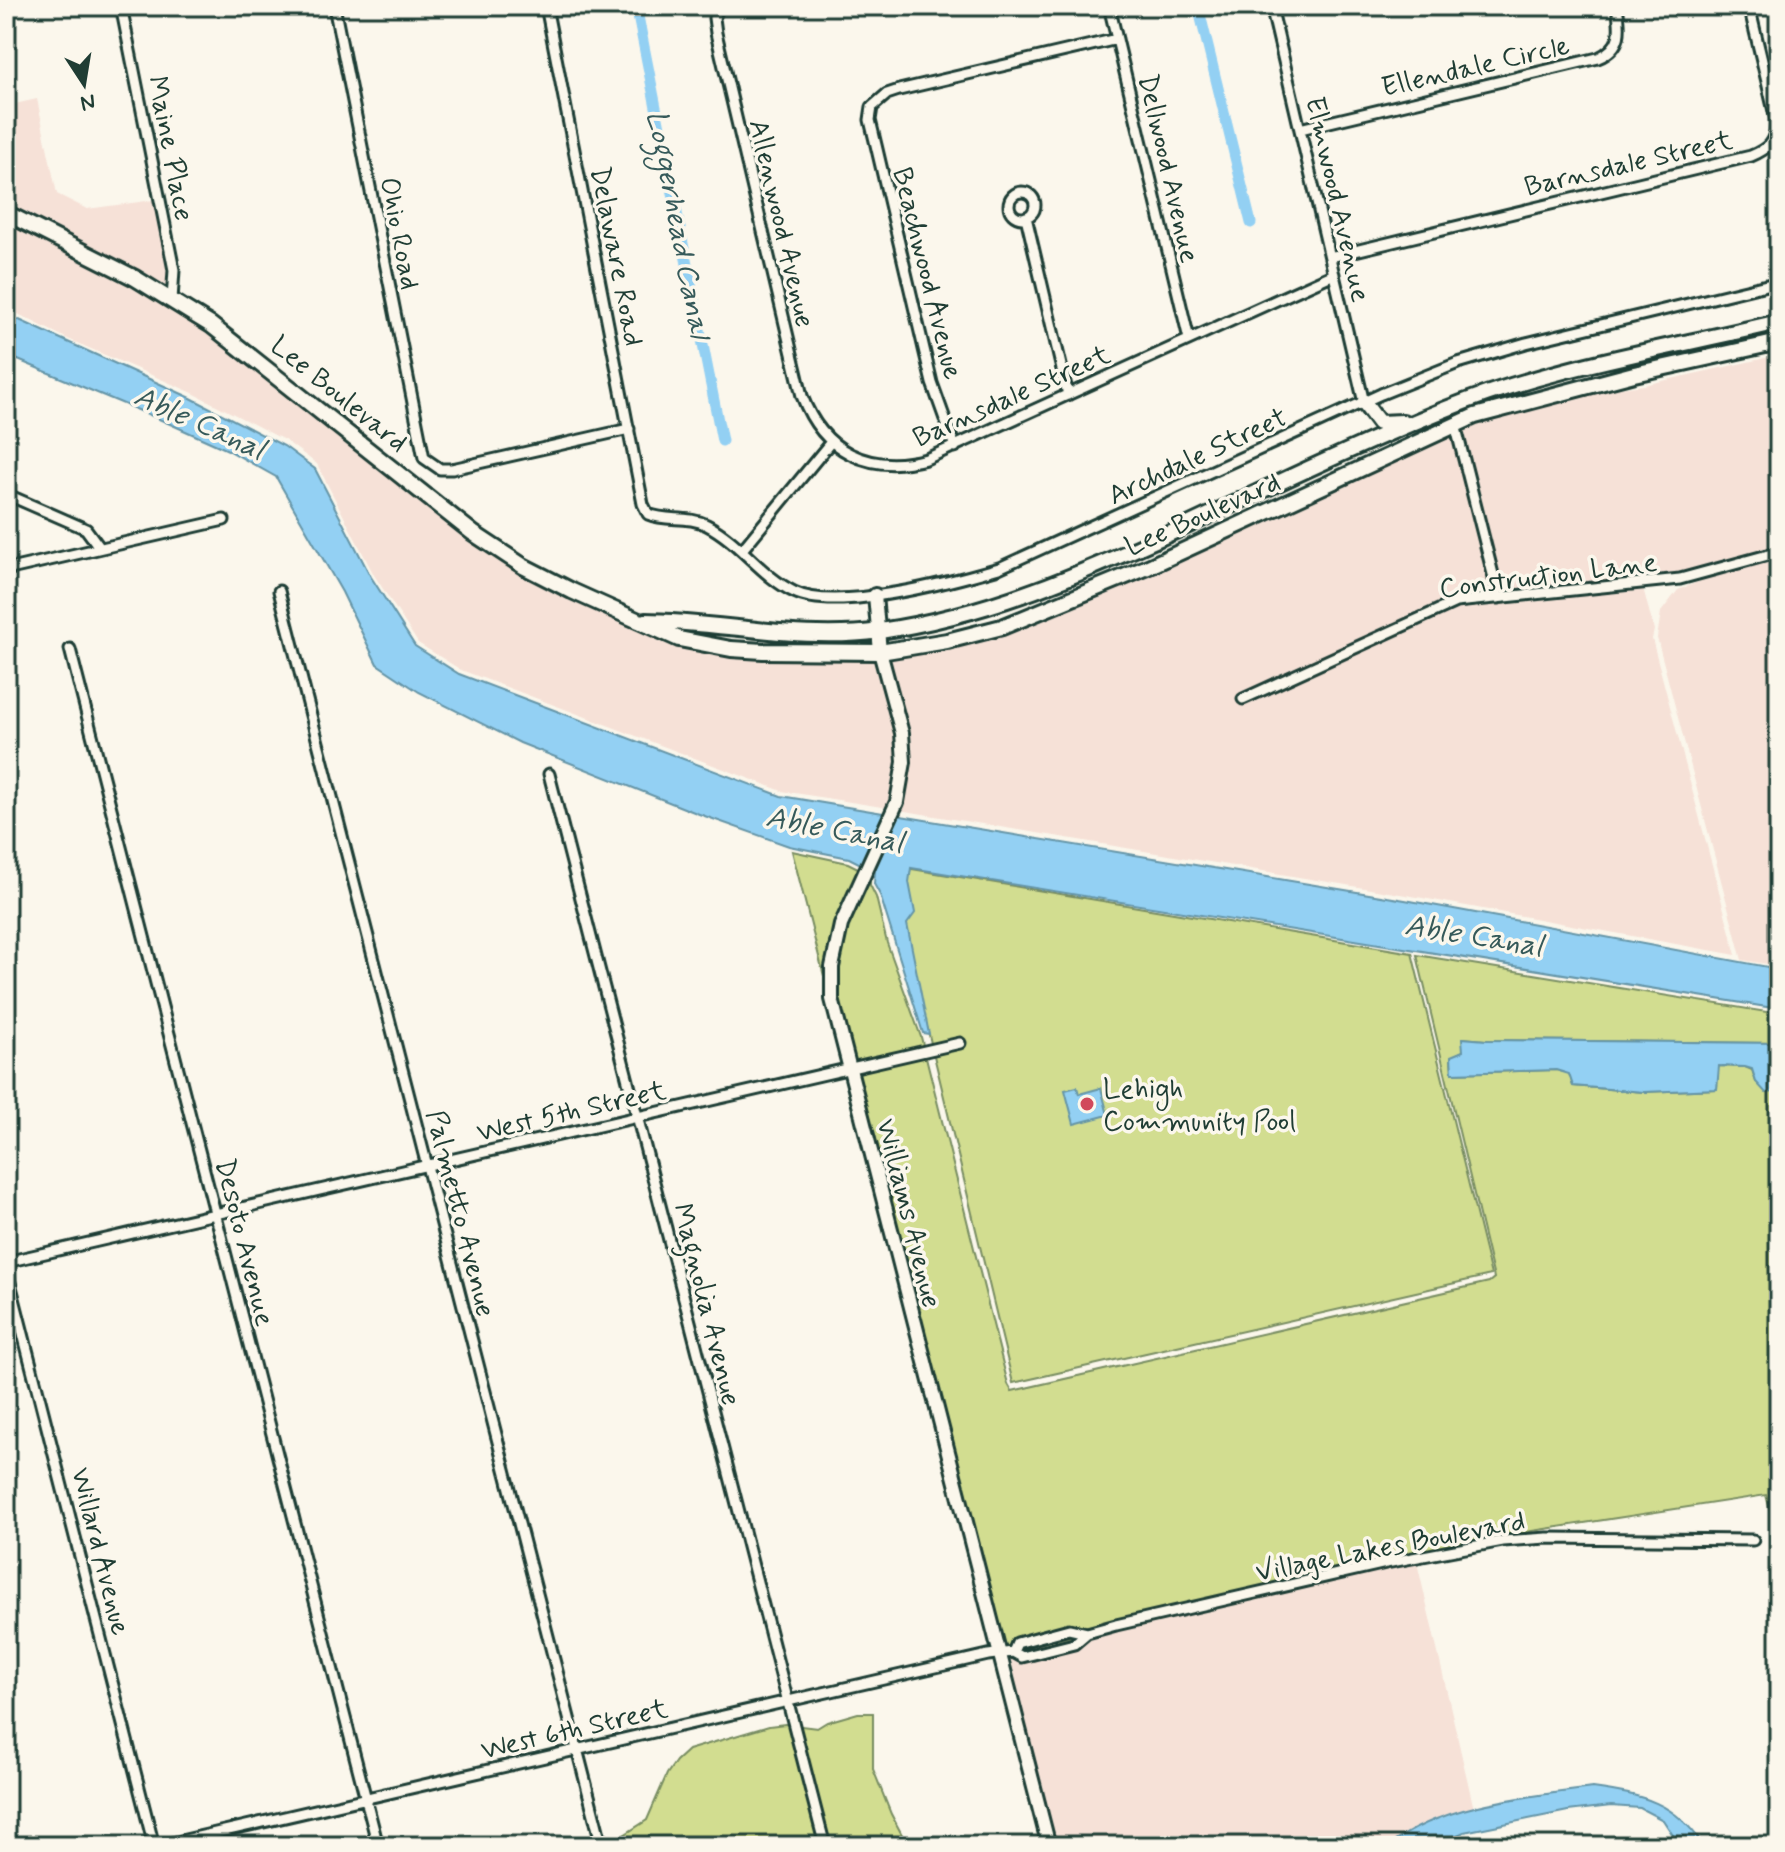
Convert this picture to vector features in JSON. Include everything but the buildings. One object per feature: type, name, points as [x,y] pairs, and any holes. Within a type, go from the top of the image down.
[{"type":"main road","name":"Lee Boulevard","points":[[6,213],[99,259],[172,300],[251,355],[494,548],[561,586],[679,639],[731,649],[880,652],[947,641],[1002,627],[1148,567],[1455,424],[1505,406],[1779,342]]},
{"type":"main road","name":"Lee Boulevard","points":[[637,621],[681,621],[732,629],[819,635],[878,631],[996,606],[1138,548],[1449,407],[1562,373],[1779,322]]},
{"type":"main road","points":[[1647,371],[1648,366],[1656,362],[1697,350],[1715,337]]},
{"type":"main road","points":[[1364,403],[1382,425],[1416,421]]},
{"type":"main road","points":[[1357,448],[1365,432],[1364,403]]},
{"type":"main road","points":[[1449,407],[1455,424]]},
{"type":"main road","points":[[1232,528],[1232,516],[1301,483],[1314,467]]},
{"type":"street","name":"Maine Place","points":[[121,6],[174,270],[172,300]]},
{"type":"street","name":"Ohio Road","points":[[334,6],[421,450],[431,465],[452,469],[629,429]]},
{"type":"street","name":"Delaware Road","points":[[546,6],[643,504],[648,514]]},
{"type":"street","name":"Allenwood Avenue","points":[[719,6],[714,18],[716,33],[802,396],[815,423],[830,443]]},
{"type":"street","name":"Dellwood Avenue","points":[[1109,6],[1189,339]]},
{"type":"street","name":"Elmwood Avenue","points":[[1271,6],[1364,403]]},
{"type":"street","name":"Ellendale Circle","points":[[1300,129],[1598,58],[1608,54],[1618,44],[1621,30],[1617,6]]},
{"type":"street","name":"Barnsdale Street","points":[[1330,257],[1767,150],[1775,138],[1777,124],[1749,6]]},
{"type":"street","name":"Beachwood Avenue","points":[[955,447],[932,383],[870,120],[872,107],[887,94],[899,90],[1117,39]]},
{"type":"street","points":[[1026,217],[1068,395]]},
{"type":"street","name":"Barnsdale Street","points":[[830,443],[871,461],[896,465],[926,459],[1334,274]]},
{"type":"street","name":"Archdale Street","points":[[648,514],[695,520],[719,532],[796,593],[818,598],[875,595],[957,580],[999,568],[1416,379],[1485,354],[1779,282]]},
{"type":"street","points":[[1455,424],[1499,598]]},
{"type":"street","points":[[742,550],[830,443]]},
{"type":"street","points":[[6,494],[86,529],[100,548]]},
{"type":"street","points":[[6,570],[224,520]]},
{"type":"street","name":"Construction Lane","points":[[1243,699],[1456,602],[1680,579],[1779,552]]},
{"type":"street","name":"Palmetto Avenue","points":[[279,591],[602,1846]]},
{"type":"street","name":"Williams Avenue","points":[[875,595],[880,652],[904,747],[904,762],[897,802],[841,925],[832,967],[832,999],[1049,1846]]},
{"type":"street","name":"Desoto Avenue","points":[[70,649],[378,1846]]},
{"type":"street","name":"Magnolia Avenue","points":[[549,774],[825,1846]]},
{"type":"street","name":"West 5th Street","points":[[6,1265],[960,1043]]},
{"type":"street","name":"Willard Avenue","points":[[6,1265],[156,1846]]},
{"type":"street","name":"Village Lakes Boulevard","points":[[1013,1652],[1017,1643],[1069,1629],[1087,1633],[1371,1566],[1503,1541],[1547,1538],[1753,1540]]},
{"type":"street","name":"Village Lakes Boulevard","points":[[999,1655],[1013,1652],[1022,1657],[1074,1644],[1087,1633]]},
{"type":"street","name":"West 6th Street","points":[[156,1846],[988,1655],[999,1655]]},
{"type":"shaded area","points":[[37,99],[57,194],[87,209],[154,200],[176,296],[6,207],[6,106]]},
{"type":"shaded area","points":[[6,220],[133,283],[208,330],[427,506],[632,626],[677,644],[876,659],[897,734],[899,762],[888,808],[782,791],[461,670],[418,643],[374,575],[317,464],[286,441],[193,393],[68,339],[6,308],[6,255],[17,234],[6,227]]},
{"type":"shaded area","points":[[1779,355],[1779,554],[1642,584],[1654,630],[1652,639],[1736,955],[1406,895],[899,810],[906,789],[909,747],[887,657],[948,647],[1477,422],[1588,392],[1644,385]]},
{"type":"shaded area","points":[[1779,560],[1779,966],[1742,960],[1657,638],[1661,612],[1678,590],[1715,575]]},
{"type":"shaded area","points":[[1416,1558],[1474,1809],[1446,1816],[1399,1838],[1389,1846],[1054,1846],[1004,1652]]},
{"type":"green space","points":[[792,851],[848,863],[860,869],[837,925],[826,984]]},
{"type":"green space","points":[[888,865],[1412,953],[1491,1275],[1013,1383]]},
{"type":"green space","points":[[870,874],[870,885],[887,943],[921,1037],[1012,1391],[1489,1282],[1494,1278],[1417,955],[1779,1014],[1779,1043],[1463,1038],[1463,1051],[1451,1057],[1452,1073],[1556,1070],[1569,1073],[1573,1086],[1643,1092],[1717,1089],[1718,1066],[1752,1070],[1756,1082],[1773,1091],[1779,1083],[1779,1543],[1766,1495],[1532,1531],[1004,1652],[838,999],[840,963],[846,934]]},
{"type":"green space","points":[[858,1713],[873,1713],[873,1769],[908,1846],[628,1846],[624,1835],[647,1820],[667,1774],[688,1750],[769,1726],[785,1724],[817,1728]]},
{"type":"water","name":"Able Canal","points":[[6,314],[191,398],[284,446],[315,469],[371,577],[415,646],[459,674],[781,796],[1405,900],[1779,969],[1779,1009],[911,868],[909,882],[915,913],[907,924],[929,1034],[923,1033],[874,884],[875,871],[849,858],[789,846],[699,814],[520,743],[419,692],[377,664],[342,592],[276,477],[228,450],[6,355]]},
{"type":"water","points":[[1462,1038],[1779,1043],[1779,1083],[1774,1092],[1766,1093],[1756,1082],[1752,1069],[1719,1066],[1717,1089],[1644,1092],[1573,1086],[1569,1074],[1556,1070],[1452,1073],[1451,1056],[1463,1051]]},
{"type":"water","name":"Lehigh Community Pool","points":[[1077,1087],[1079,1094],[1101,1088],[1108,1115],[1074,1124],[1065,1090]]},
{"type":"water","points":[[1593,1788],[1656,1803],[1681,1819],[1704,1846],[1680,1846],[1663,1820],[1640,1808],[1611,1806],[1568,1811],[1464,1832],[1433,1846],[1389,1846],[1433,1820],[1459,1811],[1514,1799]]},
{"type":"waterway","name":"Loggerhead Canal","points":[[636,6],[722,441]]},
{"type":"waterway","points":[[1198,6],[1251,223]]},
{"type":"place","name":"Lehigh Community Pool","points":[[1087,1104]]}]
